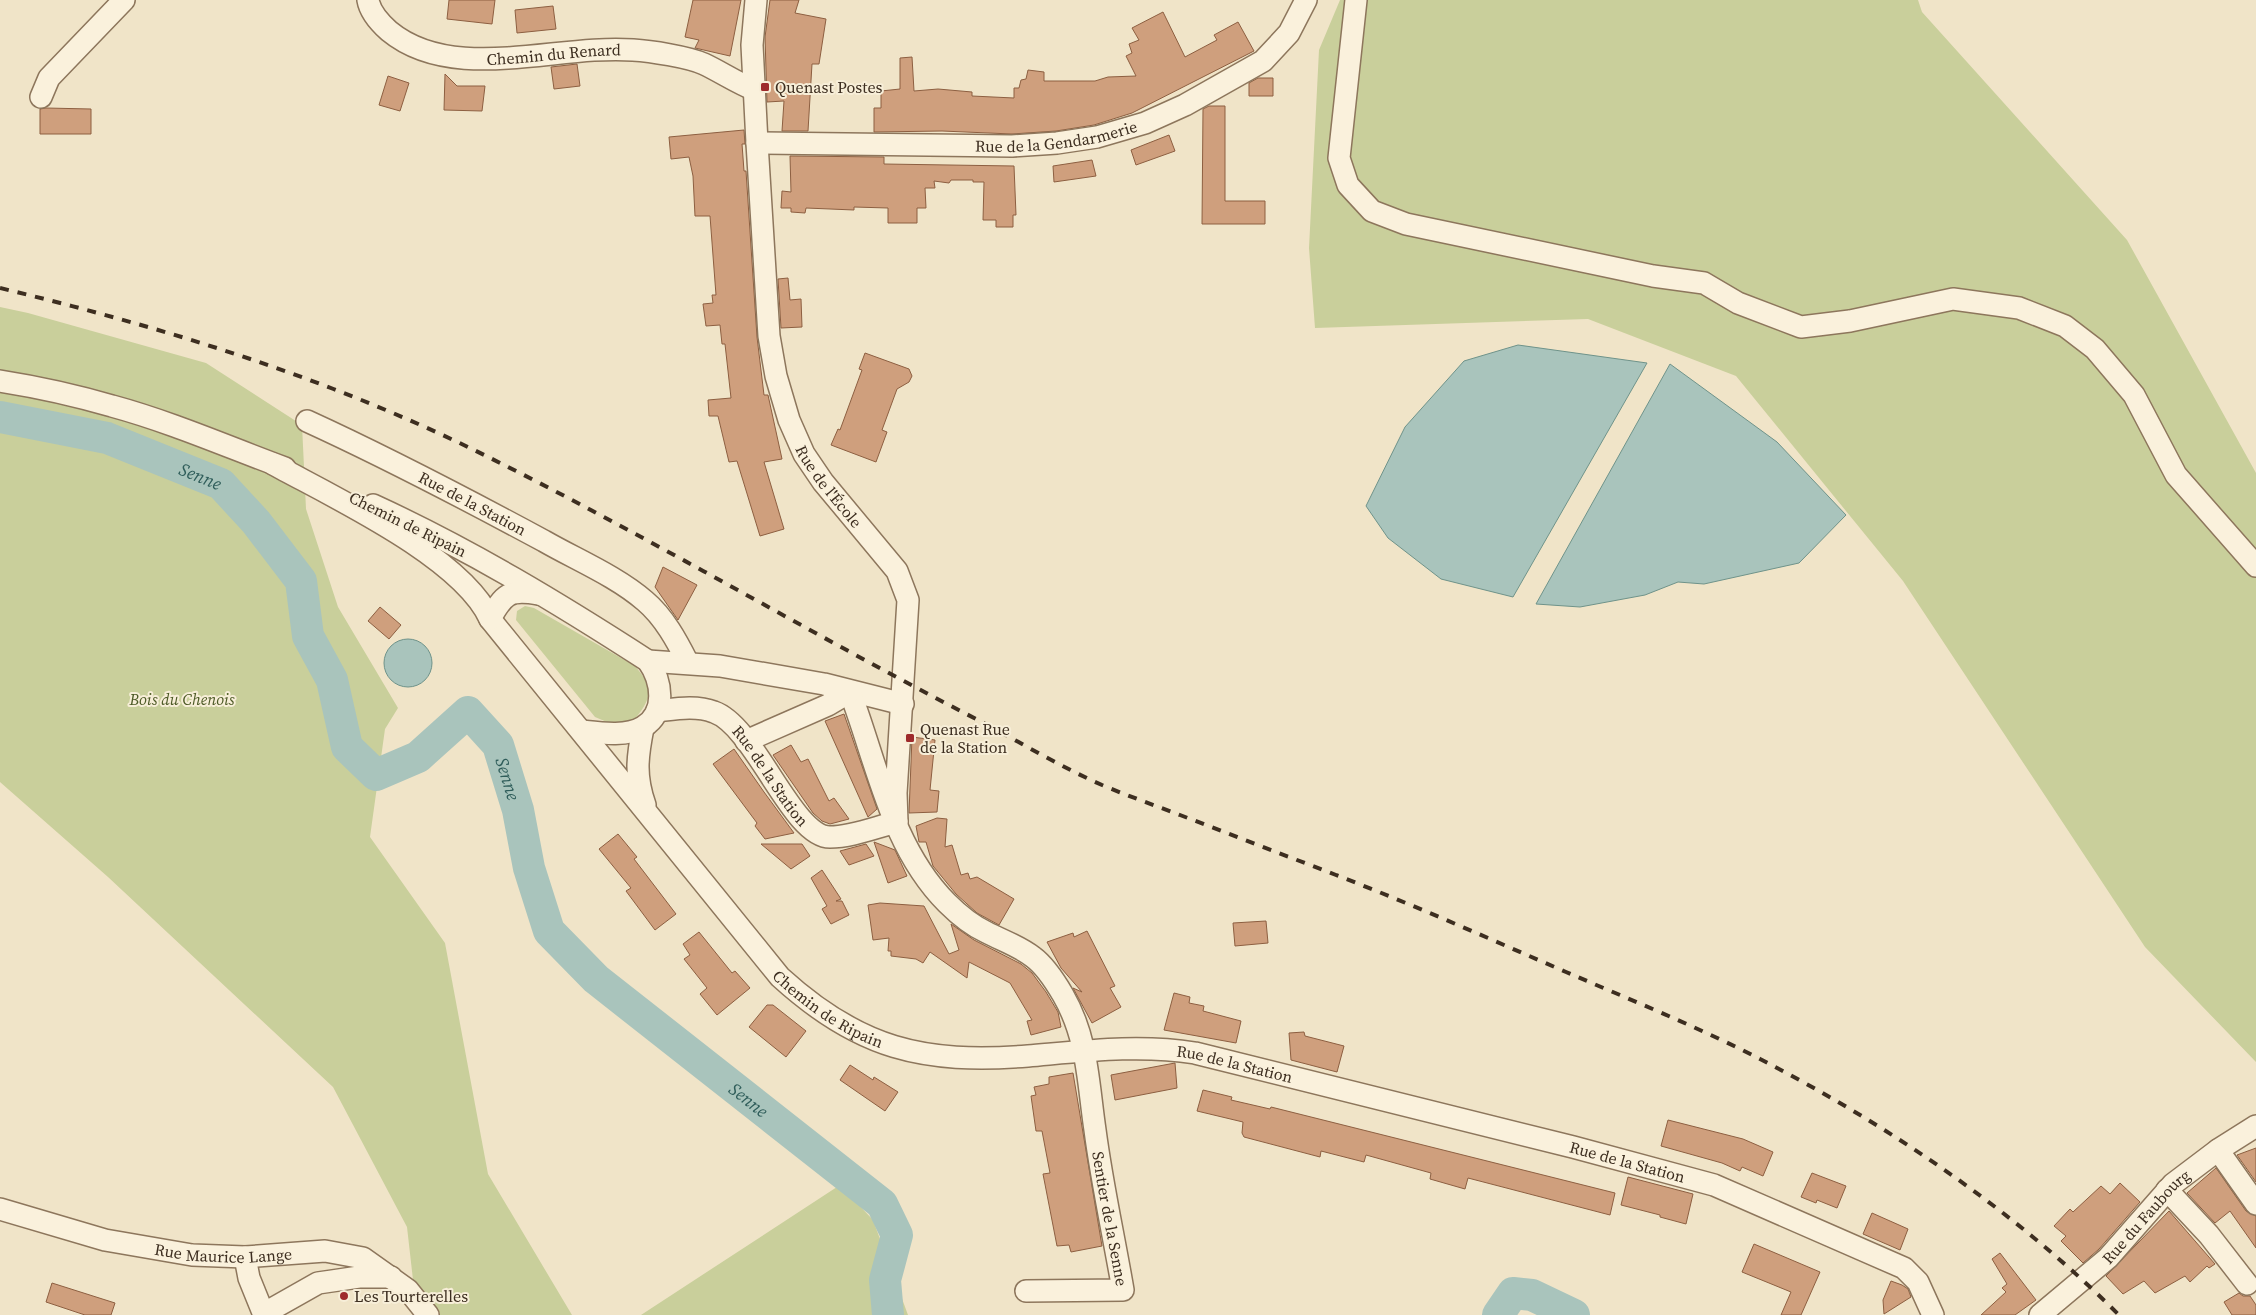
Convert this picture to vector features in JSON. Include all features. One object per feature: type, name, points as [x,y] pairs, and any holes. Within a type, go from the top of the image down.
[{"type":"street","points":[[41,96],[49,78],[124,0]]},
{"type":"street","name":"Chemin du Renard","points":[[368,0],[381,24],[400,40],[429,53],[457,58],[496,58],[599,50],[633,50],[702,63],[755,90]]},
{"type":"street","name":"Rue de l'École","points":[[756,0],[752,45],[757,143],[769,336],[776,376],[789,420],[804,454],[823,482],[897,571],[908,600],[896,793],[897,822]]},
{"type":"street","name":"Rue de la Gendarmerie","points":[[757,143],[1012,146],[1057,143],[1097,136],[1145,123],[1185,105],[1262,61],[1288,33],[1306,0]]},
{"type":"street","points":[[1356,0],[1339,158],[1348,185],[1372,211],[1406,224],[1653,276],[1704,283],[1738,303],[1801,328],[1850,321],[1953,299],[2019,308],[2065,326],[2096,349],[2134,395],[2176,475],[2256,566]]},
{"type":"street","name":"Chemin de Ripain","points":[[0,380],[45,388],[114,406],[326,484],[441,538],[648,661]]},
{"type":"street","name":"Rue de la Station","points":[[307,421],[456,493],[618,582],[646,602],[662,620],[679,644],[688,663]]},
{"type":"street","name":"Chemin de Ripain","points":[[273,464],[378,522],[423,550],[450,572],[483,605],[490,619],[780,977],[803,998],[840,1024],[884,1043],[938,1056],[972,1059],[1085,1050]]},
{"type":"street","name":"Chemin de Ripain","points":[[490,619],[499,602],[506,595],[519,591],[538,594]]},
{"type":"street","points":[[582,732],[614,734],[643,728],[657,711],[660,698],[659,683],[648,661],[720,666],[824,684],[903,704]]},
{"type":"street","points":[[746,741],[828,705],[850,692]]},
{"type":"street","points":[[850,692],[870,747],[883,793],[914,858],[946,902],[964,920],[1034,957],[1063,994],[1074,1016],[1085,1050]]},
{"type":"street","name":"Rue de la Station","points":[[657,711],[695,708],[713,711],[730,722],[746,741],[802,820],[818,835],[830,837],[897,822]]},
{"type":"street","name":"Chemin de Ripain","points":[[643,728],[636,765],[639,788],[647,812]]},
{"type":"street","name":"Rue de la Station","points":[[1085,1050],[1136,1047],[1166,1048],[1195,1053],[1573,1147],[1714,1185],[1904,1268],[1918,1282],[1933,1315]]},
{"type":"street","name":"Sentier de la Senne","points":[[1026,1291],[1123,1290],[1095,1131],[1085,1050]]},
{"type":"street","name":"Rue du Faubourg","points":[[2040,1315],[2108,1258],[2167,1190],[2218,1150],[2256,1126]]},
{"type":"street","points":[[2218,1150],[2256,1204]]},
{"type":"street","points":[[2167,1190],[2209,1235],[2247,1284]]},
{"type":"street","name":"Rue Maurice Lange","points":[[0,1209],[105,1240],[192,1256],[245,1257],[325,1251],[363,1258],[408,1290],[428,1315]]},
{"type":"street","points":[[245,1257],[255,1295],[265,1314],[318,1283],[359,1277],[390,1277]]},
{"type":"green space","points":[[1340,0],[1918,0],[1922,12],[2127,240],[2256,473],[2256,1062],[2145,947],[1903,581],[1736,376],[1588,319],[1315,328],[1309,248],[1319,50]]},
{"type":"green space","name":"Bois du Chenois","points":[[0,307],[28,313],[206,363],[302,425],[306,509],[338,607],[398,708],[385,729],[370,837],[445,943],[488,1174],[572,1315],[417,1315],[407,1227],[333,1087],[108,877],[0,782]]},
{"type":"green space","points":[[525,606],[534,608],[635,666],[646,682],[648,694],[647,701],[632,723],[614,725],[595,717],[516,620],[517,611]]},
{"type":"green space","points":[[840,1185],[873,1220],[908,1315],[641,1315]]},
{"type":"water","points":[[1518,345],[1647,363],[1513,597],[1441,579],[1388,538],[1366,506],[1405,427],[1464,361]]},
{"type":"water","points":[[1670,364],[1777,442],[1846,515],[1799,563],[1704,584],[1678,582],[1645,595],[1580,607],[1536,604]]},
{"type":"water","points":[[403,639],[413,639],[425,646],[432,658],[432,668],[425,680],[413,687],[403,687],[395,683],[388,676],[384,668],[384,658],[388,650],[395,643]]},
{"type":"building","points":[[449,0],[495,0],[492,24],[447,19]]},
{"type":"building","points":[[693,0],[741,0],[730,56],[695,48],[699,40],[685,37]]},
{"type":"building","points":[[770,0],[799,0],[795,13],[826,19],[819,64],[812,64],[808,131],[782,131],[784,101],[767,102],[765,37]]},
{"type":"building","points":[[553,6],[556,29],[517,33],[515,10]]},
{"type":"building","points":[[1163,12],[1185,57],[1217,40],[1214,35],[1238,22],[1254,51],[1132,113],[1094,125],[1056,131],[1012,134],[942,131],[874,132],[874,108],[881,108],[881,91],[900,89],[900,58],[912,57],[914,91],[938,89],[972,92],[972,96],[1014,98],[1014,88],[1019,88],[1021,80],[1026,79],[1028,70],[1044,72],[1044,81],[1095,81],[1108,77],[1136,76],[1126,56],[1132,53],[1129,44],[1139,40],[1132,28]]},
{"type":"building","points":[[577,64],[580,86],[554,89],[551,67]]},
{"type":"building","points":[[445,74],[457,86],[485,86],[482,111],[444,110]]},
{"type":"building","points":[[388,76],[409,83],[400,111],[379,105]]},
{"type":"building","points":[[1258,78],[1273,78],[1273,96],[1249,96],[1249,83]]},
{"type":"building","points":[[1209,106],[1225,106],[1225,201],[1265,201],[1265,224],[1202,224],[1203,109]]},
{"type":"building","points":[[40,109],[91,109],[91,134],[40,134]]},
{"type":"building","points":[[744,130],[745,144],[742,144],[744,171],[746,171],[757,337],[764,395],[768,395],[782,459],[764,462],[784,529],[760,536],[737,461],[729,462],[718,416],[709,416],[708,400],[731,398],[725,344],[722,344],[720,325],[706,326],[703,304],[713,303],[712,295],[716,295],[710,216],[695,216],[693,176],[689,157],[671,159],[669,137]]},
{"type":"building","points":[[1169,135],[1175,151],[1136,165],[1131,150]]},
{"type":"building","points":[[790,156],[884,157],[884,164],[1014,166],[1016,215],[1013,215],[1013,227],[996,227],[996,220],[983,220],[984,182],[973,182],[973,180],[951,180],[949,183],[934,181],[935,188],[925,188],[926,208],[917,208],[917,223],[888,223],[888,208],[854,207],[854,210],[806,208],[805,213],[791,212],[791,208],[781,208],[782,191],[791,192]]},
{"type":"building","points":[[1092,160],[1096,176],[1054,182],[1053,166]]},
{"type":"building","points":[[788,278],[790,300],[801,299],[802,327],[781,328],[778,279]]},
{"type":"building","points":[[865,353],[909,369],[912,376],[909,382],[897,389],[882,430],[887,432],[876,462],[831,445],[838,429],[840,430],[862,370],[859,369]]},
{"type":"building","points":[[663,567],[697,585],[678,620],[655,587]]},
{"type":"building","points":[[380,607],[401,625],[389,639],[368,621]]},
{"type":"building","points":[[844,714],[877,809],[868,817],[825,721]]},
{"type":"building","points":[[912,737],[935,740],[930,790],[939,791],[937,812],[909,813]]},
{"type":"building","points":[[791,745],[801,762],[808,759],[829,801],[834,798],[849,819],[830,824],[822,821],[813,813],[773,755]]},
{"type":"building","points":[[734,749],[794,833],[765,839],[755,826],[757,823],[713,764]]},
{"type":"building","points":[[937,818],[947,819],[945,847],[952,845],[961,875],[968,873],[970,879],[977,877],[1014,899],[999,925],[977,913],[956,894],[933,866],[926,842],[919,842],[916,826]]},
{"type":"building","points":[[618,834],[637,857],[634,859],[676,914],[655,930],[626,891],[631,888],[599,849]]},
{"type":"building","points":[[874,842],[895,850],[907,876],[888,883]]},
{"type":"building","points":[[761,844],[802,844],[810,856],[791,869]]},
{"type":"building","points":[[866,844],[874,856],[849,865],[840,851]]},
{"type":"building","points":[[822,870],[841,899],[836,901],[842,901],[849,915],[831,924],[822,909],[827,906],[811,878]]},
{"type":"building","points":[[880,903],[924,906],[949,954],[959,950],[951,924],[974,940],[1021,964],[1032,973],[1046,992],[1058,1012],[1061,1027],[1031,1035],[1027,1021],[1032,1020],[1010,983],[969,962],[967,978],[930,952],[923,963],[916,959],[891,956],[891,951],[888,951],[889,938],[873,940],[868,905]]},
{"type":"building","points":[[1266,921],[1268,943],[1235,946],[1233,923]]},
{"type":"building","points":[[1087,931],[1115,986],[1110,988],[1121,1007],[1092,1023],[1073,988],[1082,992],[1061,968],[1047,942],[1073,933],[1074,937]]},
{"type":"building","points":[[699,932],[732,973],[735,971],[750,988],[717,1015],[700,994],[707,988],[684,959],[690,955],[683,944]]},
{"type":"building","points":[[1174,993],[1190,997],[1189,1003],[1204,1006],[1203,1011],[1241,1021],[1236,1043],[1164,1030]]},
{"type":"building","points":[[767,1005],[773,1005],[806,1031],[786,1057],[749,1027]]},
{"type":"building","points":[[1304,1032],[1305,1036],[1344,1046],[1337,1072],[1291,1060],[1289,1033]]},
{"type":"building","points":[[1175,1063],[1177,1088],[1115,1100],[1111,1075]]},
{"type":"building","points":[[850,1065],[873,1080],[874,1077],[898,1092],[885,1111],[840,1080]]},
{"type":"building","points":[[1073,1073],[1102,1246],[1071,1252],[1069,1245],[1057,1246],[1043,1174],[1050,1173],[1042,1131],[1036,1131],[1031,1096],[1036,1095],[1034,1087],[1049,1084],[1049,1077]]},
{"type":"building","points":[[1203,1090],[1232,1097],[1231,1100],[1270,1109],[1271,1107],[1615,1193],[1610,1215],[1468,1178],[1465,1189],[1430,1179],[1431,1173],[1366,1155],[1364,1162],[1321,1151],[1320,1157],[1244,1137],[1242,1133],[1243,1122],[1197,1111]]},
{"type":"building","points":[[1668,1120],[1743,1139],[1773,1152],[1763,1176],[1742,1167],[1740,1171],[1722,1163],[1661,1146]]},
{"type":"building","points":[[2256,1148],[2256,1182],[2237,1155]]},
{"type":"building","points":[[2216,1168],[2246,1211],[2256,1216],[2256,1248],[2230,1211],[2215,1223],[2187,1193]]},
{"type":"building","points":[[1812,1173],[1846,1186],[1837,1208],[1817,1200],[1816,1203],[1801,1197]]},
{"type":"building","points":[[1628,1177],[1693,1194],[1686,1224],[1621,1205]]},
{"type":"building","points":[[2120,1183],[2140,1202],[2099,1249],[2083,1263],[2061,1241],[2066,1236],[2054,1226],[2070,1209],[2073,1212],[2101,1186],[2110,1194]]},
{"type":"building","points":[[2169,1211],[2215,1264],[2209,1268],[2207,1266],[2190,1282],[2185,1276],[2155,1293],[2144,1281],[2123,1294],[2106,1276]]},
{"type":"building","points":[[1872,1213],[1908,1229],[1900,1250],[1863,1234]]},
{"type":"building","points":[[1754,1244],[1820,1272],[1801,1315],[1781,1315],[1791,1292],[1742,1272]]},
{"type":"building","points":[[2000,1253],[2036,1300],[2015,1315],[1981,1315],[2006,1292],[2002,1288],[2007,1284],[1992,1259]]},
{"type":"building","points":[[1891,1281],[1908,1289],[1911,1297],[1884,1314],[1883,1300]]},
{"type":"building","points":[[52,1283],[115,1303],[111,1315],[85,1315],[46,1302]]},
{"type":"building","points":[[2239,1293],[2243,1296],[2250,1296],[2256,1305],[2256,1315],[2232,1315],[2224,1302]]},
{"type":"waterway","name":"Senne","points":[[0,417],[107,438],[221,484],[256,522],[301,581],[308,636],[332,680],[347,747],[376,775],[418,757],[468,712],[498,745],[518,810],[529,868],[549,931],[596,979],[882,1204],[897,1235],[885,1280],[888,1315]]},
{"type":"waterway","points":[[1498,1315],[1513,1293],[1532,1295],[1574,1315]]},
{"type":"railway","points":[[0,288],[121,319],[240,356],[299,376],[415,423],[472,449],[599,514],[850,652],[1086,778],[1394,898],[1714,1036],[1762,1060],[1858,1114],[1950,1174],[2038,1241],[2119,1315]]},
{"type":"place","name":"Quenast Postes","points":[[765,87]]},
{"type":"place","name":"Quenast Rue de la Station","points":[[910,738]]},
{"type":"place","name":"Les Tourterelles","points":[[344,1296]]}]
